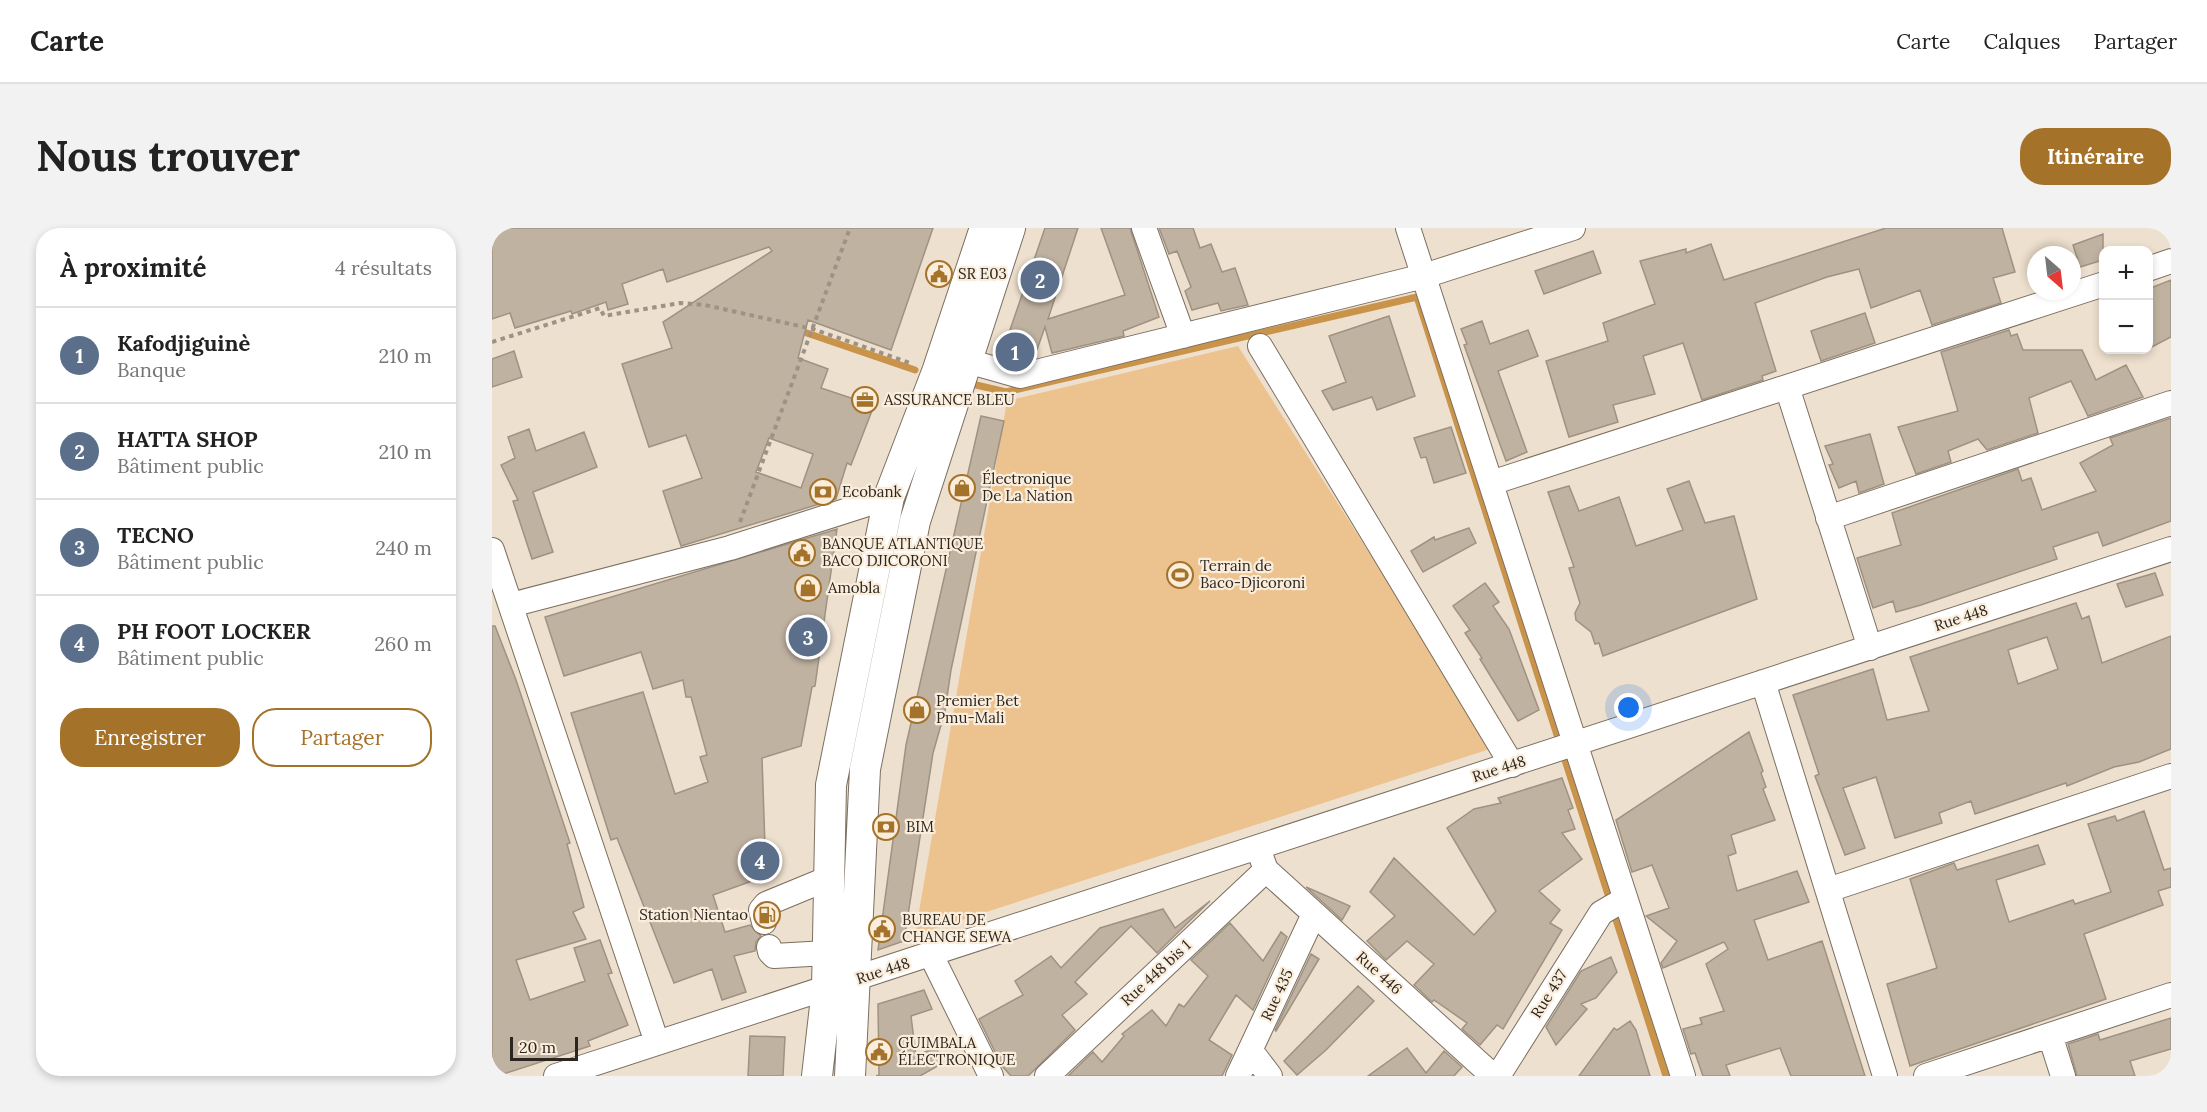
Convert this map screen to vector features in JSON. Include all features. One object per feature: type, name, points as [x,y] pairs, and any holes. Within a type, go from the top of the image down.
[{"type":"main road","points":[[850,1076],[840,985],[828,953],[831,785],[889,497],[937,372],[985,228]]},
{"type":"main road","points":[[817,1076],[840,985],[865,769],[915,521],[1010,228]]},
{"type":"street","points":[[1144,228],[1183,336]]},
{"type":"street","points":[[1408,228],[1575,743],[1614,905],[1683,1076]]},
{"type":"street","points":[[967,361],[1020,376],[1424,276],[1573,228]]},
{"type":"street","points":[[2153,267],[2171,261]]},
{"type":"street","points":[[1491,483],[2099,285]]},
{"type":"street","points":[[1260,346],[1512,765]]},
{"type":"street","points":[[1787,387],[1870,648]]},
{"type":"street","points":[[1828,518],[2171,403]]},
{"type":"street","points":[[511,606],[730,548],[889,497]]},
{"type":"street","name":"Rue 448","points":[[556,1076],[931,955],[1262,859],[1575,743],[2171,549]]},
{"type":"street","points":[[492,550],[657,1043]]},
{"type":"street","points":[[1763,682],[1885,1076]]},
{"type":"street","points":[[1828,890],[2171,776]]},
{"type":"street","name":"Rue 446","points":[[1262,859],[1314,914],[1493,1076]]},
{"type":"street","name":"Rue 448 bis 1","points":[[1047,1076],[1262,859]]},
{"type":"street","points":[[764,922],[761,910],[766,904],[829,878]]},
{"type":"street","name":"Rue 437","points":[[1498,1076],[1614,905]]},
{"type":"street","name":"Rue 435","points":[[1238,1076],[1314,914]]},
{"type":"street","points":[[769,947],[774,956],[828,953]]},
{"type":"street","points":[[931,955],[991,1076]]},
{"type":"street","points":[[1926,1076],[2171,995]]},
{"type":"street","points":[[2050,1035],[2063,1076]]},
{"type":"street","points":[[1251,1051],[1270,1076]]},
{"type":"path","points":[[730,548],[850,228]]},
{"type":"path","points":[[492,342],[600,308],[604,316],[680,303],[705,305],[813,329],[937,372]]},
{"type":"shaded area","name":"Terrain de Baco-Djicoroni","points":[[1238,346],[1493,748],[915,935],[1007,401]]},
{"type":"building","points":[[492,228],[933,228],[891,350],[808,320],[798,358],[828,369],[821,388],[869,404],[868,407],[873,408],[851,465],[847,463],[836,499],[681,546],[663,491],[702,478],[686,435],[649,447],[622,364],[672,348],[663,322],[772,251],[769,247],[667,282],[663,269],[622,284],[628,304],[608,310],[606,302],[572,314],[571,311],[515,328],[510,313],[492,319]],"holes":[[[769,438],[813,454],[801,488],[756,472]]]},
{"type":"building","points":[[1045,228],[1078,228],[1048,319],[1125,295],[1101,228],[1130,228],[1159,317],[1123,331],[1124,336],[1052,353],[1045,327],[1034,358],[1020,361],[1001,356]]},
{"type":"building","points":[[1159,228],[1193,228],[1200,248],[1211,244],[1222,272],[1235,268],[1248,305],[1221,311],[1218,303],[1192,310],[1185,291],[1191,287],[1177,251],[1169,254]]},
{"type":"building","points":[[1886,228],[2002,228],[2015,272],[1993,278],[2001,303],[1932,325],[1920,290],[1871,308],[1859,269],[1827,277],[1755,303],[1776,371],[1762,376],[1763,380],[1702,400],[1683,343],[1643,356],[1655,394],[1613,405],[1618,422],[1569,437],[1546,361],[1608,341],[1603,323],[1655,304],[1640,261],[1686,249],[1686,253],[1711,244],[1724,280]]},
{"type":"building","points":[[2103,234],[2103,246],[2099,246],[2099,261],[2081,267],[2081,246],[2073,245]]},
{"type":"building","points":[[1593,251],[1601,273],[1544,294],[1535,271]]},
{"type":"building","points":[[2171,280],[2171,337],[2153,346],[2153,300],[2153,287]]},
{"type":"building","points":[[1865,313],[1875,343],[1821,361],[1811,331]]},
{"type":"building","points":[[1389,316],[1415,396],[1377,410],[1372,397],[1333,410],[1322,391],[1346,382],[1329,336]]},
{"type":"building","points":[[1482,321],[1490,344],[1528,330],[1538,356],[1498,371],[1527,452],[1506,461],[1464,345],[1467,344],[1461,329]]},
{"type":"building","points":[[2009,330],[2011,336],[2017,334],[2023,350],[2082,350],[2096,380],[2126,365],[2143,397],[2088,416],[2071,381],[2029,398],[2038,433],[1987,450],[1978,439],[1948,451],[1951,462],[1916,474],[1898,427],[1958,411],[1941,352]]},
{"type":"building","points":[[514,351],[522,377],[492,387],[492,359]]},
{"type":"building","points":[[981,416],[1004,421],[951,670],[945,711],[933,753],[904,941],[878,950],[906,745]]},
{"type":"building","points":[[2171,418],[2171,521],[2103,546],[2098,532],[2053,547],[2057,559],[1921,605],[1896,612],[1893,601],[1873,608],[1857,558],[1901,545],[1892,513],[2018,469],[2022,481],[2031,478],[2042,510],[2096,491],[2080,463],[2113,445],[2110,438]]},
{"type":"building","points":[[1451,427],[1466,473],[1434,483],[1426,457],[1421,458],[1414,438]]},
{"type":"building","points":[[529,429],[536,451],[584,432],[597,467],[533,492],[553,552],[532,559],[513,501],[518,500],[501,465],[515,458],[508,437]]},
{"type":"building","points":[[1870,434],[1884,484],[1859,493],[1856,481],[1839,488],[1829,465],[1833,464],[1825,446]]},
{"type":"building","points":[[1689,481],[1705,523],[1734,516],[1757,599],[1603,656],[1599,643],[1595,644],[1591,632],[1576,620],[1575,613],[1580,603],[1569,568],[1574,567],[1548,492],[1569,486],[1579,511],[1619,497],[1636,546],[1683,530],[1667,489]]},
{"type":"building","points":[[1469,528],[1476,543],[1423,572],[1411,551],[1434,537],[1435,540]]},
{"type":"building","points":[[837,529],[815,686],[812,687],[801,746],[762,758],[766,876],[713,895],[725,932],[750,925],[761,936],[756,942],[755,951],[734,956],[746,992],[722,1000],[712,969],[674,983],[617,838],[611,840],[571,713],[643,692],[675,794],[708,782],[700,757],[707,755],[691,697],[686,697],[683,680],[653,689],[641,652],[564,676],[545,617]]},
{"type":"building","points":[[2155,573],[2163,595],[2126,607],[2117,584]]},
{"type":"building","points":[[1485,583],[1499,602],[1493,606],[1509,629],[1539,710],[1518,721],[1465,633],[1470,630],[1453,606]]},
{"type":"building","points":[[2076,603],[2082,619],[2089,616],[2102,663],[2171,636],[2171,749],[2139,762],[2114,767],[2067,786],[2066,783],[1975,814],[1971,801],[1939,813],[1942,823],[1895,838],[1876,777],[1843,788],[1865,848],[1845,855],[1815,776],[1819,774],[1793,695],[1873,669],[1887,720],[1929,711],[1910,657]],"holes":[[[2047,637],[2058,669],[2018,684],[2008,650]]]},
{"type":"building","points":[[492,626],[495,626],[516,680],[570,843],[567,844],[584,907],[573,912],[586,939],[516,960],[530,1000],[585,981],[574,948],[600,940],[612,973],[608,974],[628,1025],[588,1041],[590,1046],[497,1076],[492,1076]]},
{"type":"building","points":[[1749,732],[1763,771],[1761,773],[1766,787],[1763,789],[1775,820],[1731,835],[1736,853],[1728,856],[1737,891],[1797,871],[1809,902],[1754,920],[1768,960],[1822,941],[1865,1076],[1791,1076],[1780,1048],[1726,1065],[1730,1076],[1703,1076],[1695,1053],[1691,1054],[1683,1029],[1702,1024],[1700,1018],[1724,1011],[1706,964],[1728,949],[1724,942],[1663,968],[1661,963],[1677,941],[1646,916],[1669,908],[1652,865],[1632,872],[1616,820]]},
{"type":"building","points":[[1562,778],[1573,808],[1568,810],[1575,829],[1562,833],[1582,859],[1539,891],[1560,910],[1550,923],[1562,930],[1503,1029],[1497,1025],[1480,1045],[1462,1029],[1467,1023],[1434,1000],[1432,1002],[1414,985],[1434,964],[1407,941],[1386,960],[1367,941],[1395,916],[1370,892],[1394,858],[1474,935],[1496,911],[1447,828],[1474,809],[1501,803],[1498,798]]},
{"type":"building","points":[[2144,811],[2164,870],[2171,868],[2171,887],[2158,891],[2163,905],[2084,934],[2106,999],[1910,1066],[1887,984],[1937,968],[1910,879],[1954,863],[1957,870],[2038,845],[2045,864],[1996,880],[2009,922],[2073,900],[2075,904],[2111,892],[2088,824],[2115,816],[2117,821]]},
{"type":"building","points":[[1306,887],[1350,906],[1342,920]]},
{"type":"building","points":[[1210,901],[1157,953],[1131,926],[1075,982],[1087,994],[1062,1015],[1075,1030],[1028,1076],[1011,1076],[1002,1066],[979,1019],[1023,995],[1015,981],[1051,956],[1061,968],[1100,928],[1163,909],[1175,928]]},
{"type":"building","points":[[1230,923],[1263,961],[1281,932],[1287,937],[1253,1010],[1236,995],[1209,1040],[1232,1055],[1222,1076],[1068,1076],[1093,1052],[1102,1062],[1124,1036],[1122,1034],[1152,1010],[1166,1026],[1179,1004],[1184,1007],[1208,976],[1191,960]]},
{"type":"building","points":[[1311,954],[1319,959],[1276,1031],[1275,1030]]},
{"type":"building","points":[[1611,957],[1617,972],[1596,998],[1581,1004],[1587,1009],[1556,1045],[1546,1027],[1581,971]]},
{"type":"building","points":[[1358,986],[1374,1001],[1326,1050],[1297,1075],[1284,1061]]},
{"type":"building","points":[[924,990],[932,1009],[911,1016],[916,1056],[936,1047],[943,1063],[920,1076],[876,1076],[879,1075],[878,1004]]},
{"type":"building","points":[[2171,1018],[2171,1049],[2130,1061],[2135,1076],[2077,1076],[2068,1044],[2098,1034],[2100,1040]]},
{"type":"building","points":[[1630,1021],[1636,1030],[1650,1076],[1579,1076],[1614,1028],[1617,1030]]},
{"type":"building","points":[[750,1036],[785,1037],[783,1076],[748,1076]]},
{"type":"building","points":[[1407,1048],[1426,1073],[1444,1051],[1462,1067],[1454,1076],[1368,1076]]},
{"type":"waterway","points":[[972,384],[1006,392],[1417,297],[1666,1076]]},
{"type":"waterway","points":[[798,330],[915,370]]},
{"type":"place","name":"SR E03","points":[[939,274]]},
{"type":"place","name":"HATTA SHOP","points":[[1040,280]]},
{"type":"place","name":"Kafodjiguinè","points":[[1015,352]]},
{"type":"place","name":"ASSURANCE BLEU","points":[[865,400]]},
{"type":"place","name":"Électronique De La Nation","points":[[962,488]]},
{"type":"place","name":"Ecobank","points":[[823,492]]},
{"type":"place","name":"BANQUE ATLANTIQUE BACO DJICORONI","points":[[802,553]]},
{"type":"place","name":"Terrain de Baco-Djicoroni","points":[[1180,575]]},
{"type":"place","name":"Amobla","points":[[808,588]]},
{"type":"place","name":"TECNO","points":[[808,637]]},
{"type":"place","name":"Premier Bet Pmu-Mali","points":[[917,710]]},
{"type":"place","name":"BIM","points":[[886,827]]},
{"type":"place","name":"PH FOOT LOCKER","points":[[760,861]]},
{"type":"place","name":"Station Nientao","points":[[767,915]]},
{"type":"place","name":"BUREAU DE CHANGE SEWA","points":[[882,929]]},
{"type":"place","name":"GUIMBALA ÉLECTRONIQUE","points":[[879,1052]]}]
